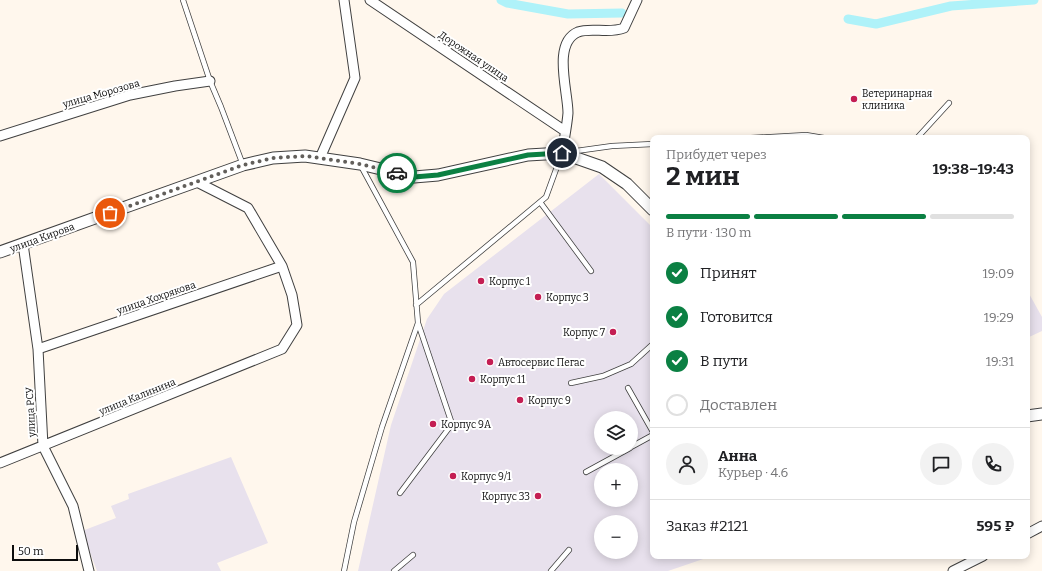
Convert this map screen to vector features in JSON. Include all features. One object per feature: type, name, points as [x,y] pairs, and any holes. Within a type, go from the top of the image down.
[{"type":"street","points":[[320,158],[355,78],[344,0]]},
{"type":"street","name":"Дорожная улица","points":[[370,0],[565,131]]},
{"type":"street","points":[[637,0],[624,28],[616,31],[579,32],[570,37],[566,44],[563,61],[568,114],[562,153],[602,166],[627,184],[650,207]]},
{"type":"street","name":"улица Морозова","points":[[0,136],[130,95],[210,81]]},
{"type":"street","name":"улица Кирова","points":[[0,252],[243,165],[273,158],[306,156],[360,164],[414,177],[438,175],[528,155],[562,153]]},
{"type":"street","points":[[197,182],[248,208],[282,266]]},
{"type":"street","name":"улица РСУ","points":[[23,244],[38,349],[43,446],[73,506],[89,571]]},
{"type":"street","name":"улица Калинина","points":[[0,463],[282,349],[297,325],[292,295],[282,266]]},
{"type":"street","name":"улица Хохрякова","points":[[38,349],[282,266]]},
{"type":"street","points":[[1030,416],[1042,414]]},
{"type":"street","points":[[1030,532],[1042,526]]},
{"type":"street","points":[[953,571],[976,559]]},
{"type":"lane","points":[[183,0],[210,81],[243,165]]},
{"type":"lane","points":[[920,135],[949,104]]},
{"type":"lane","points":[[416,305],[546,197],[562,153],[612,146],[650,144]]},
{"type":"lane","points":[[360,164],[413,262],[418,323],[452,424],[400,493]]},
{"type":"lane","points":[[540,202],[591,271]]},
{"type":"lane","points":[[344,571],[354,522],[382,427],[418,323]]},
{"type":"lane","points":[[571,383],[603,376],[631,364],[650,347]]},
{"type":"lane","points":[[628,388],[650,427]]},
{"type":"lane","points":[[638,443],[650,437]]},
{"type":"lane","points":[[586,472],[617,455]]},
{"type":"lane","points":[[551,571],[569,550]]},
{"type":"lane","points":[[394,571],[413,555]]},
{"type":"shaded area","points":[[599,174],[650,225],[650,559],[703,559],[668,571],[358,571],[391,425],[427,319],[444,294]]},
{"type":"shaded area","points":[[1030,295],[1042,317],[1042,331],[1030,337]]},
{"type":"shaded area","points":[[231,457],[268,543],[217,563],[221,571],[97,571],[82,531],[116,518],[111,506],[129,499],[128,494]]},
{"type":"waterway","points":[[501,0],[507,3],[568,14],[622,13]]},
{"type":"waterway","points":[[848,19],[876,24],[951,6],[1034,0]]},
{"type":"way so far","points":[[110,213],[243,165],[273,158],[306,156],[360,164],[397,173]]},
{"type":"place","name":"Ветеринарная клиника","points":[[854,99]]},
{"type":"place","name":"Корпус 1","points":[[481,281]]},
{"type":"place","name":"Корпус 3","points":[[538,297]]},
{"type":"place","name":"Корпус 7","points":[[613,332]]},
{"type":"place","name":"Автосервис Пегас","points":[[490,362]]},
{"type":"place","name":"Корпус 11","points":[[472,379]]},
{"type":"place","name":"Корпус 9","points":[[520,400]]},
{"type":"place","name":"Корпус 9А","points":[[433,424]]},
{"type":"place","name":"Корпус 9/1","points":[[453,476]]},
{"type":"place","name":"Корпус 33","points":[[538,496]]},
{"type":"route","points":[[397,173],[414,177],[438,175],[528,155],[562,153]]}]
